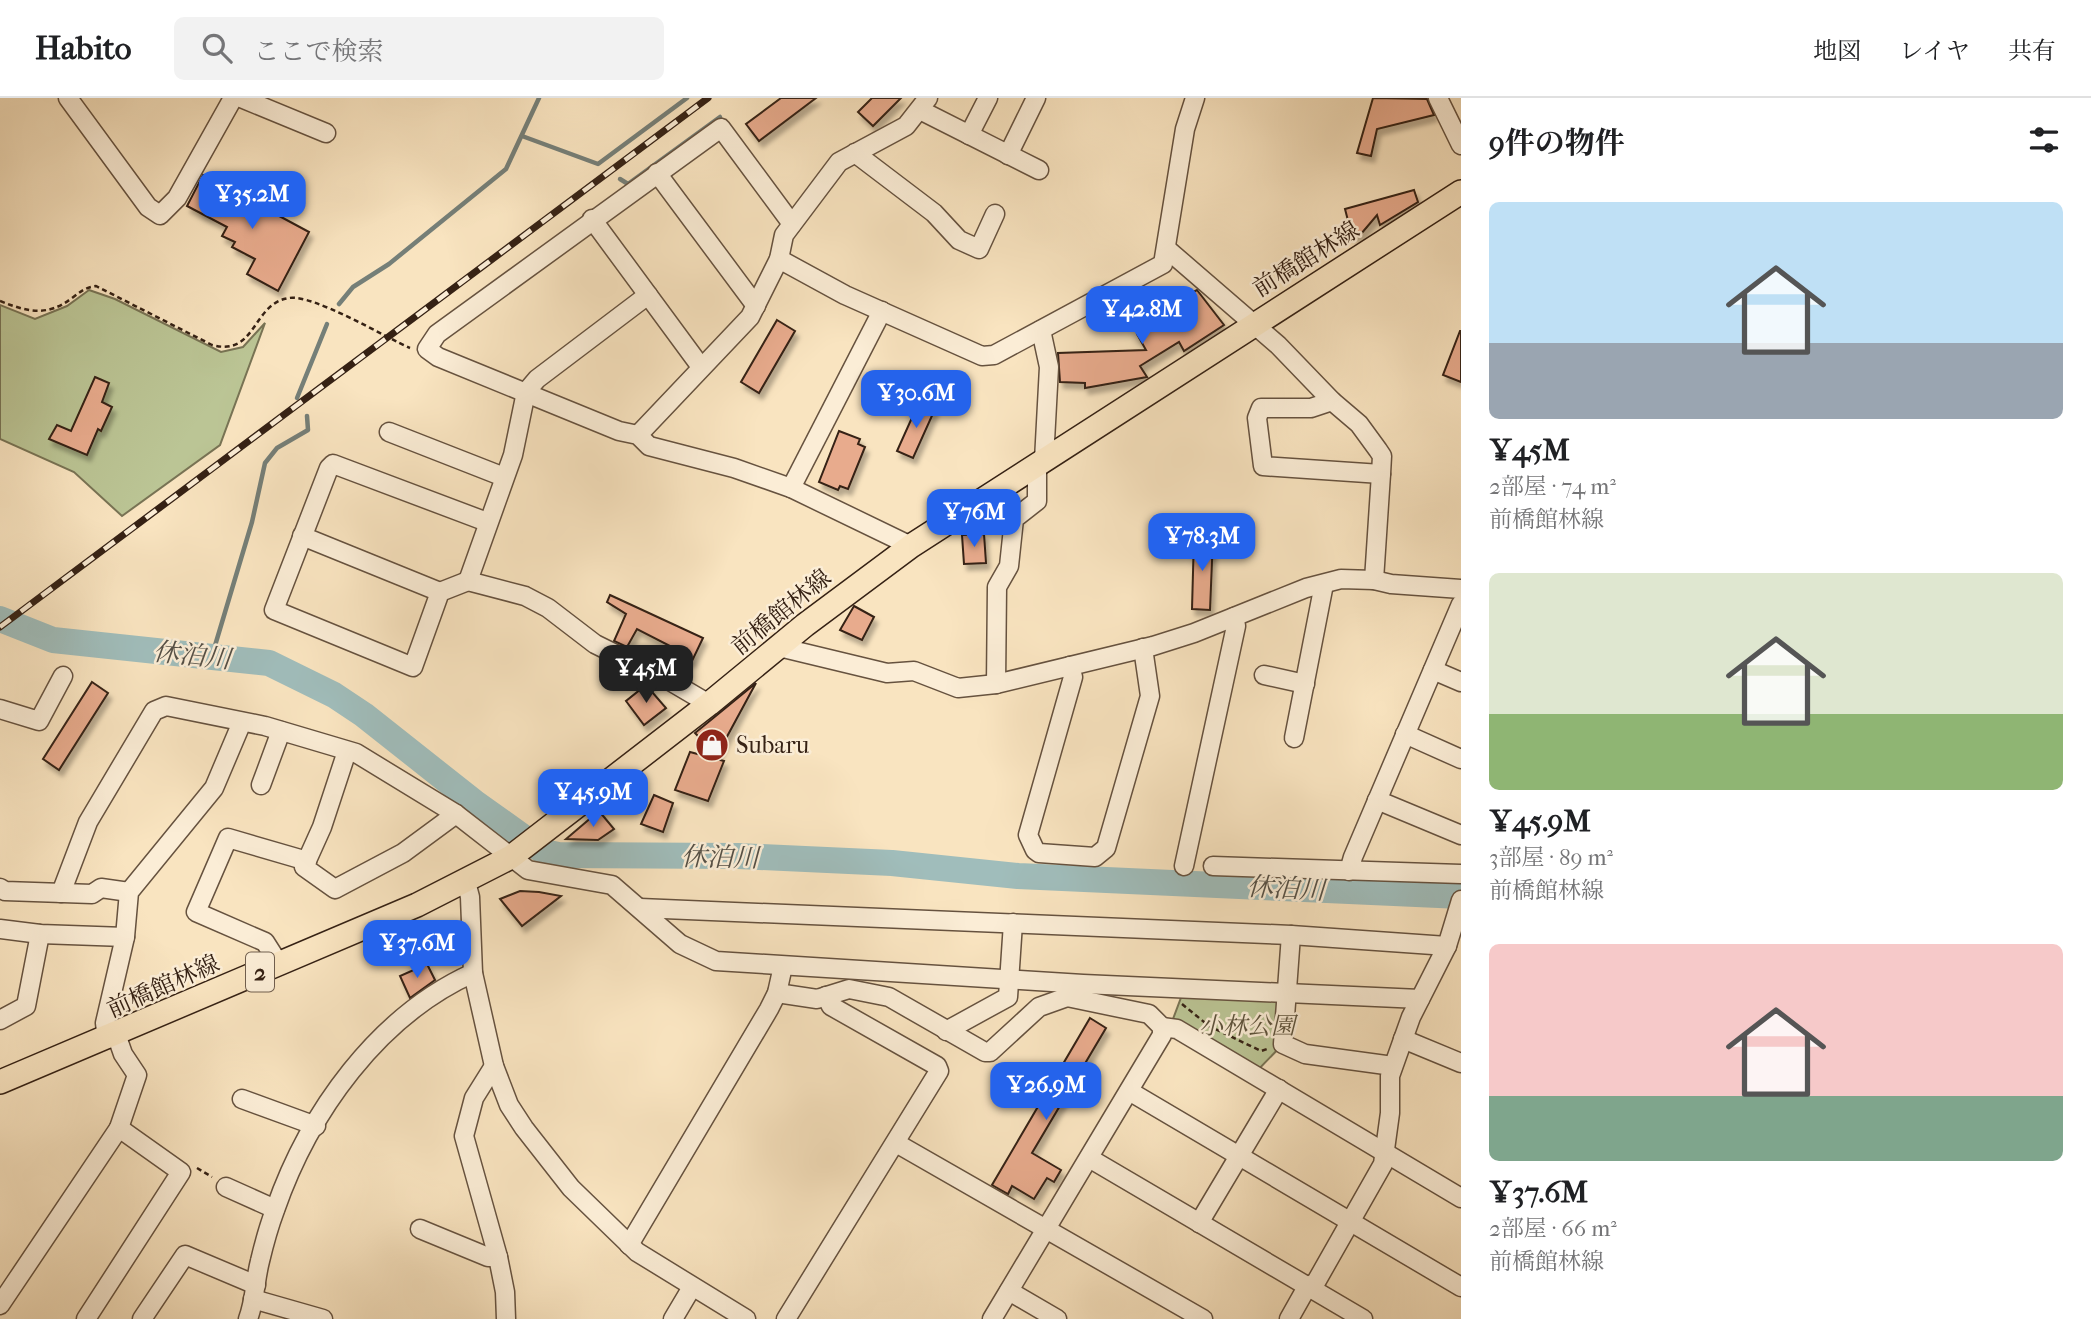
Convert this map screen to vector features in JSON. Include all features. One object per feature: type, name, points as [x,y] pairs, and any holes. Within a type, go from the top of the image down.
[{"type":"main road","name":"前橋館林線","points":[[0,1082],[111,1037],[466,883],[520,850],[709,704],[779,646],[911,547],[1253,323],[1461,192]]},
{"type":"street","points":[[68,98],[148,207],[160,215],[177,198],[233,98]]},
{"type":"street","points":[[240,98],[326,133]]},
{"type":"street","points":[[970,135],[988,98]]},
{"type":"street","points":[[1009,155],[1036,98]]},
{"type":"street","points":[[779,259],[882,311],[982,356],[994,355],[1160,269],[1168,250],[1185,129],[1195,98]]},
{"type":"street","points":[[1438,98],[1461,145]]},
{"type":"street","points":[[638,435],[750,317],[779,259],[783,235],[839,162],[906,126],[924,104],[970,135],[1039,170]]},
{"type":"street","points":[[792,224],[721,128],[437,334],[427,349],[438,357],[619,431],[638,435],[649,446],[734,467],[790,488],[911,547]]},
{"type":"street","points":[[855,153],[934,213],[959,240],[979,249],[995,214]]},
{"type":"street","points":[[657,173],[756,306]]},
{"type":"street","points":[[592,219],[701,367]]},
{"type":"street","points":[[1168,250],[1253,323],[1359,424],[1382,456],[1374,580]]},
{"type":"street","points":[[468,581],[513,455],[526,392],[537,379],[648,295]]},
{"type":"street","points":[[790,488],[882,311]]},
{"type":"street","points":[[996,684],[997,587],[1009,566],[1014,519],[1037,501],[1049,367],[1041,330]]},
{"type":"street","points":[[1332,401],[1311,408],[1261,408],[1257,418],[1263,466],[1381,474]]},
{"type":"street","points":[[389,432],[504,477]]},
{"type":"street","points":[[440,592],[413,667],[274,610],[329,468],[333,464],[487,522]]},
{"type":"street","points":[[302,536],[440,592],[468,581],[525,596],[548,608],[595,644],[670,681],[709,704]]},
{"type":"street","points":[[779,646],[887,673],[914,671],[958,688],[996,684],[1194,634],[1341,579],[1461,589]]},
{"type":"street","points":[[1294,738],[1324,584]]},
{"type":"street","points":[[1349,871],[1461,604]]},
{"type":"street","points":[[1184,866],[1236,626],[1234,617]]},
{"type":"street","points":[[1070,666],[1073,677],[1028,835],[1035,850],[1040,853],[1095,857],[1106,848],[1148,706],[1148,668],[1143,648]]},
{"type":"street","points":[[1433,670],[1461,682]]},
{"type":"street","points":[[1264,675],[1305,684]]},
{"type":"street","points":[[0,709],[39,721],[62,676]]},
{"type":"street","points":[[61,893],[88,822],[154,711],[166,706],[281,731],[347,751],[520,850],[527,870],[612,885],[680,944],[716,961],[1010,980],[1420,999]]},
{"type":"street","points":[[0,1305],[119,1128],[137,1075],[111,1037],[105,1023],[125,937],[129,891],[214,788],[242,722]]},
{"type":"street","points":[[261,785],[281,731]]},
{"type":"street","points":[[1405,734],[1461,759]]},
{"type":"street","points":[[347,751],[322,828],[304,867],[335,889],[403,853],[456,814]]},
{"type":"street","points":[[1377,800],[1461,835]]},
{"type":"street","points":[[279,964],[265,942],[196,912],[229,838],[307,861]]},
{"type":"street","points":[[1213,866],[1461,874]]},
{"type":"street","points":[[466,883],[470,897],[473,973],[494,1066],[509,1105],[540,1153],[629,1244],[692,1287],[746,1319]]},
{"type":"street","points":[[0,888],[5,891],[92,894],[101,887],[129,891]]},
{"type":"street","points":[[1289,1319],[1383,1164],[1393,1066],[1420,999],[1447,946],[1460,904]]},
{"type":"street","points":[[640,908],[1291,935],[1447,946]]},
{"type":"street","points":[[946,1031],[1008,997],[1013,923]]},
{"type":"street","points":[[0,929],[40,934],[125,937]]},
{"type":"street","points":[[0,1020],[26,1006],[40,934]]},
{"type":"street","points":[[1291,935],[1283,1044],[1305,1054],[1393,1066]]},
{"type":"street","points":[[629,1244],[777,993],[783,966]]},
{"type":"street","points":[[248,1319],[275,1209],[316,1126],[343,1079],[400,1018],[473,973]]},
{"type":"street","points":[[777,993],[817,999],[849,989],[889,997],[978,1049],[990,1052],[1039,1007],[1067,997],[1136,1010],[1177,1029],[1461,1198]]},
{"type":"street","points":[[786,1319],[939,1071],[937,1066],[831,1006],[826,996]]},
{"type":"street","points":[[992,1319],[1163,1035],[1158,1022]]},
{"type":"street","points":[[1403,1039],[1455,1060]]},
{"type":"street","points":[[494,1066],[474,1098],[464,1136],[498,1257],[506,1319]]},
{"type":"street","points":[[1199,1223],[1279,1089]]},
{"type":"street","points":[[1129,1091],[1461,1287]]},
{"type":"street","points":[[242,1099],[316,1126]]},
{"type":"street","points":[[86,1319],[181,1172],[119,1128]]},
{"type":"street","points":[[896,1143],[1203,1319]]},
{"type":"street","points":[[1089,1158],[1199,1223],[1312,1284],[1363,1319]]},
{"type":"street","points":[[226,1186],[275,1209]]},
{"type":"street","points":[[420,1229],[488,1256],[498,1257]]},
{"type":"street","points":[[142,1319],[186,1255],[254,1292],[323,1319]]},
{"type":"street","points":[[673,1319],[692,1287]]},
{"type":"street","points":[[1009,1291],[1057,1319]]},
{"type":"path","points":[[0,301],[39,314],[65,303],[89,286],[96,286],[212,345],[225,349],[240,344],[274,303],[299,298],[412,349],[427,349]]},
{"type":"path","points":[[1158,1022],[1160,1009],[1182,1004],[1209,1026],[1261,1051],[1283,1044]]},
{"type":"path","points":[[181,1172],[195,1167],[226,1186]]},
{"type":"green space","points":[[89,290],[115,299],[221,352],[243,347],[265,323],[220,445],[122,516],[74,472],[0,439],[0,305],[35,319],[67,306]]},
{"type":"green space","name":"小林公園","points":[[1185,987],[1287,992],[1283,1044],[1254,1074],[1173,1019]]},
{"type":"building","points":[[781,98],[816,98],[759,141],[746,124]]},
{"type":"building","points":[[872,98],[901,98],[873,126],[858,112]]},
{"type":"building","points":[[1373,98],[1427,99],[1434,115],[1377,129],[1371,156],[1357,153]]},
{"type":"building","points":[[203,175],[309,232],[278,291],[247,274],[255,259],[232,247],[235,242],[222,236],[227,227],[187,206]]},
{"type":"building","points":[[1414,190],[1418,202],[1380,225],[1377,215],[1361,234],[1352,236],[1345,209]]},
{"type":"building","points":[[1197,290],[1224,325],[1184,351],[1179,342],[1140,366],[1147,377],[1085,388],[1085,383],[1060,382],[1058,353],[1146,350],[1137,334],[1188,300],[1187,295]]},
{"type":"building","points":[[777,320],[795,331],[759,393],[741,382]]},
{"type":"building","points":[[1461,331],[1461,382],[1443,375]]},
{"type":"building","points":[[95,377],[109,383],[102,402],[112,407],[101,431],[98,429],[87,455],[49,439],[57,425],[71,431]]},
{"type":"building","points":[[919,402],[935,409],[913,458],[897,451]]},
{"type":"building","points":[[839,431],[860,439],[858,444],[865,447],[848,489],[840,486],[838,490],[819,482]]},
{"type":"building","points":[[984,534],[986,563],[964,564],[962,535]]},
{"type":"building","points":[[1194,536],[1213,537],[1210,610],[1192,609]]},
{"type":"building","points":[[610,595],[703,638],[692,661],[682,660],[674,648],[637,629],[627,647],[614,641],[626,614],[607,602]]},
{"type":"building","points":[[854,606],[874,617],[862,640],[840,630]]},
{"type":"building","points":[[92,682],[108,693],[59,770],[43,759]]},
{"type":"building","points":[[756,683],[717,755],[695,733]]},
{"type":"building","points":[[646,685],[666,708],[644,725],[626,701]]},
{"type":"building","points":[[690,752],[724,761],[708,801],[675,790]]},
{"type":"building","points":[[654,795],[673,803],[663,832],[641,824]]},
{"type":"building","points":[[599,811],[614,829],[598,840],[566,839]]},
{"type":"building","points":[[520,891],[561,896],[522,926],[500,899]]},
{"type":"building","points":[[427,964],[435,980],[410,998],[400,976]]},
{"type":"building","points":[[1090,1018],[1106,1028],[1032,1153],[1061,1170],[1054,1182],[1047,1178],[1034,1199],[1012,1186],[1008,1194],[992,1185]]},
{"type":"waterway","points":[[339,304],[353,287],[389,264],[506,169],[539,98]]},
{"type":"waterway","points":[[522,136],[598,164],[687,98]]},
{"type":"waterway","points":[[620,179],[628,184],[720,117]]},
{"type":"waterway","points":[[297,398],[327,324]]},
{"type":"waterway","points":[[211,659],[252,522],[265,463],[277,448],[308,430],[307,416]]},
{"type":"waterway","name":"休泊川","points":[[0,619],[53,640],[269,663],[334,695],[364,715],[474,802],[544,852],[558,855],[738,856],[892,863],[1018,876],[1461,896]]},
{"type":"railway","points":[[0,627],[708,98]]},
{"type":"place","name":"Subaru","points":[[712,745]]}]
